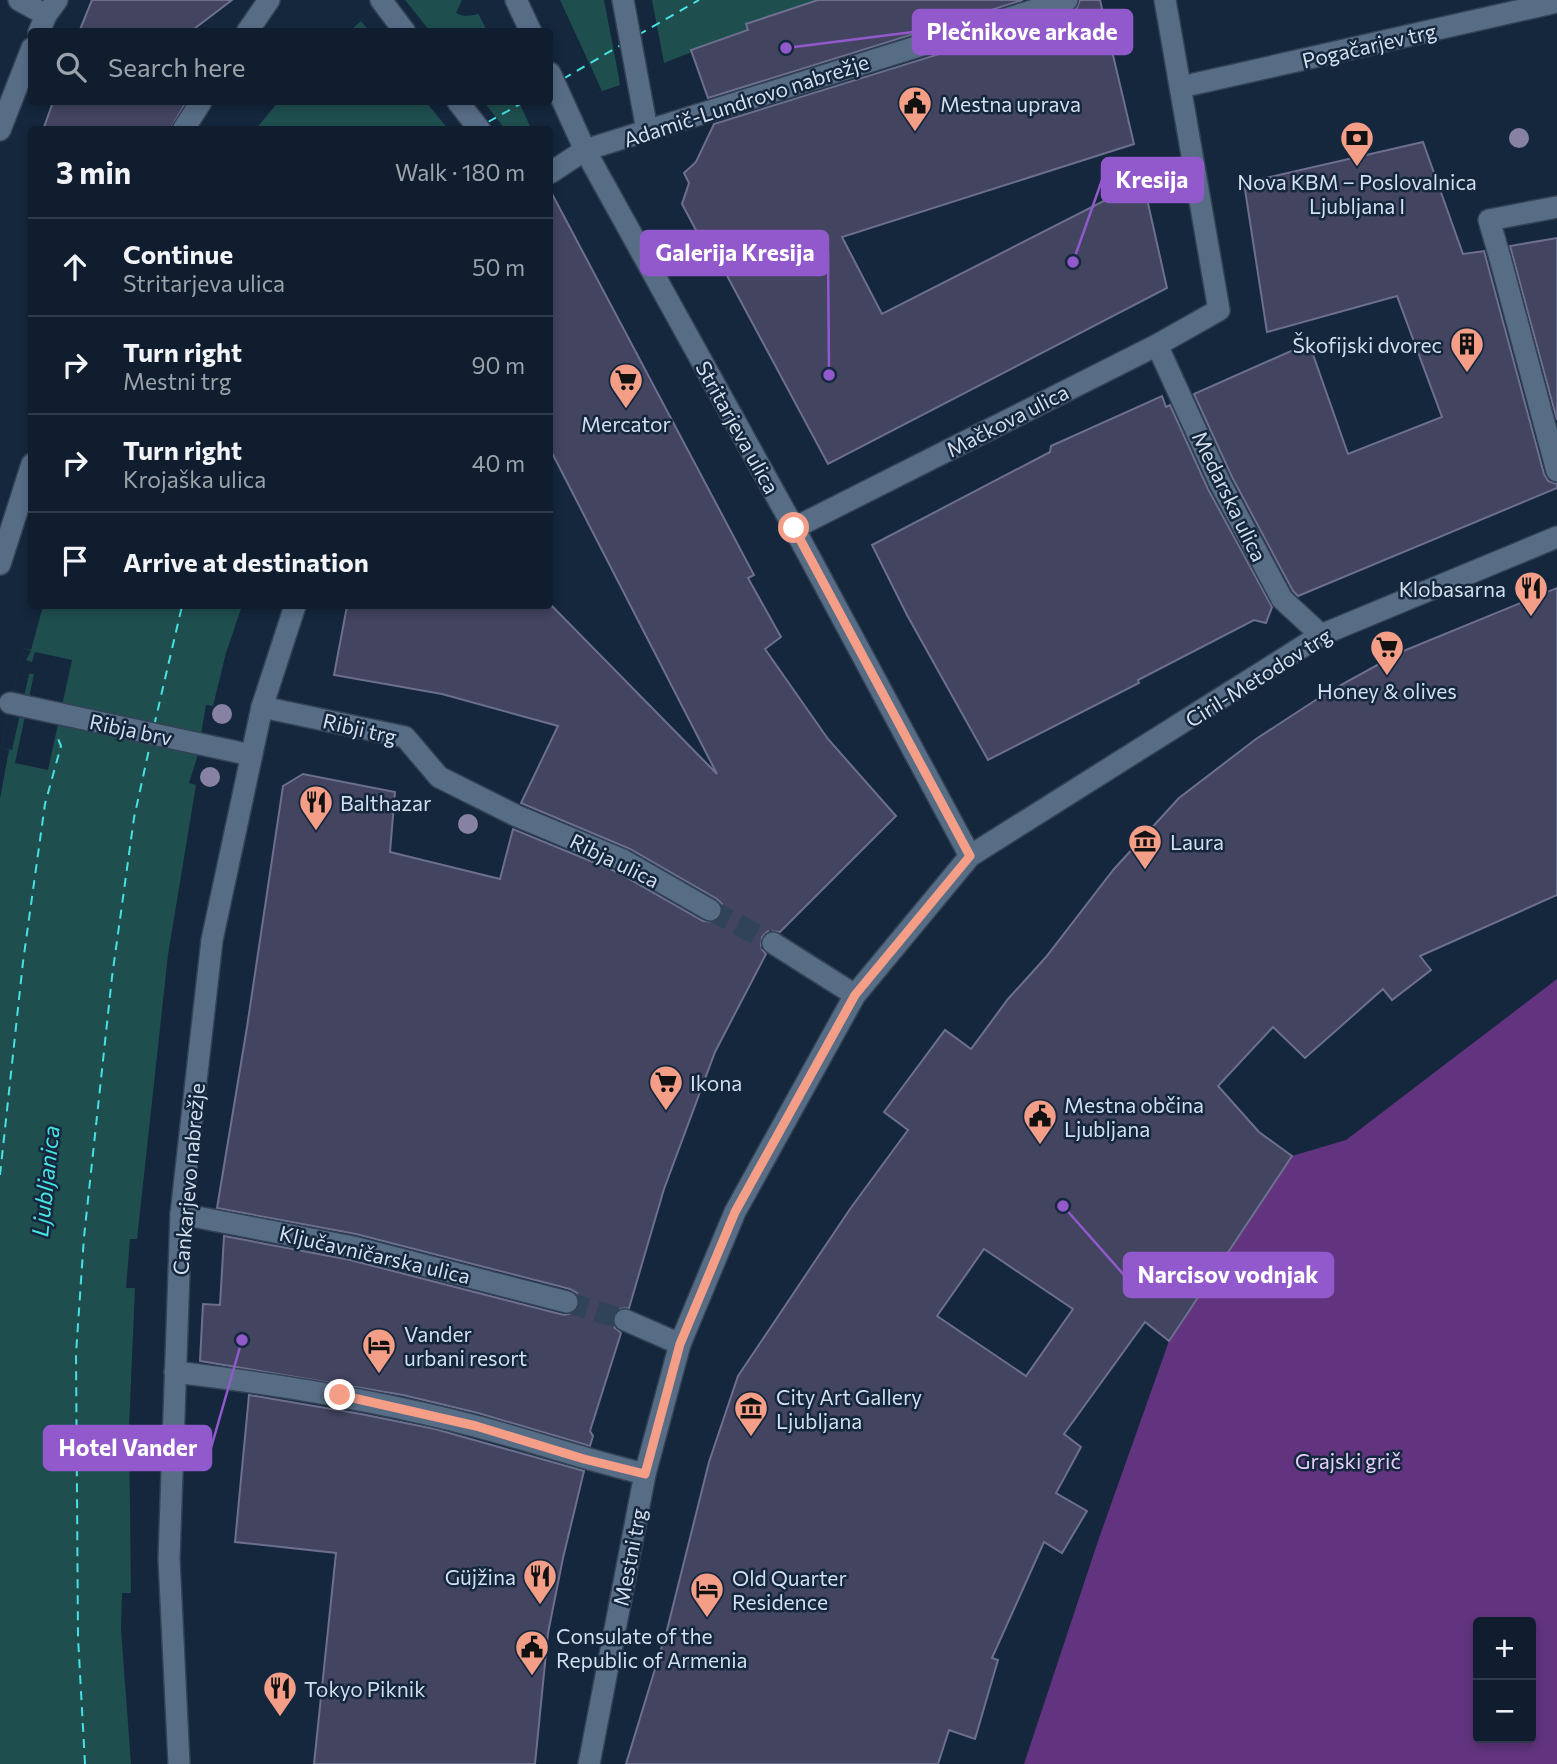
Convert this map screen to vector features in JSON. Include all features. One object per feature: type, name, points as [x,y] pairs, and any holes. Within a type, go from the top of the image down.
[{"type":"street","points":[[19,0],[48,15]]},
{"type":"street","points":[[250,28],[269,0]]},
{"type":"street","points":[[516,0],[529,28]]},
{"type":"street","points":[[624,0],[647,130]]},
{"type":"street","name":"Adamič-Lundrovo nabrežje","points":[[585,150],[1067,0]]},
{"type":"street","points":[[1165,0],[1181,88]]},
{"type":"street","points":[[382,1],[402,28]]},
{"type":"street","name":"Pogačarjev trg","points":[[1181,88],[1557,2]]},
{"type":"street","points":[[0,130],[28,58]]},
{"type":"street","name":"Stritarjeva ulica","points":[[553,80],[585,150],[794,528],[970,856]]},
{"type":"street","name":"Mačkova ulica","points":[[794,528],[1157,345],[1219,310],[1181,88]]},
{"type":"street","points":[[186,126],[199,105]]},
{"type":"street","points":[[460,105],[477,126]]},
{"type":"street","points":[[553,171],[585,150]]},
{"type":"street","points":[[1557,207],[1489,220],[1557,471]]},
{"type":"street","name":"Medarska ulica","points":[[1157,345],[1220,483],[1282,599],[1321,635]]},
{"type":"street","points":[[0,564],[28,476]]},
{"type":"street","name":"Ciril-Metodov trg","points":[[1049,808],[1321,635],[1557,537]]},
{"type":"street","name":"Cankarjevo nabrežje","points":[[179,1764],[169,1559],[181,1214],[212,940],[262,707],[294,609]]},
{"type":"street","name":"Ribja brv","points":[[10,703],[251,755]]},
{"type":"street","name":"Ribji trg","points":[[262,707],[405,737],[439,777],[517,816]]},
{"type":"street","name":"Mestni trg","points":[[589,1764],[645,1474],[680,1344],[735,1212],[855,995],[970,856],[1049,808]]},
{"type":"street","name":"Ribja ulica","points":[[517,816],[623,860],[710,910]]},
{"type":"street","points":[[773,943],[855,995]]},
{"type":"street","name":"Ključavničarska ulica","points":[[181,1214],[353,1247],[567,1302]]},
{"type":"street","points":[[625,1320],[680,1344]]},
{"type":"street","points":[[175,1372],[353,1398],[476,1426],[584,1459],[645,1474]]},
{"type":"green space","name":"Grajski grič","points":[[1557,979],[1557,1764],[1024,1764],[1098,1541],[1169,1341],[1292,1156],[1346,1140]]},
{"type":"water","points":[[384,0],[462,0],[456,13],[469,16],[508,0],[818,0],[747,23],[748,30],[664,63],[618,72],[620,85],[529,126],[258,126],[276,105],[553,105],[553,28],[353,28]]},
{"type":"water","name":"Ljubljanica","points":[[42,609],[241,609],[226,653],[213,706],[206,705],[197,758],[189,783],[196,785],[168,955],[137,1239],[130,1239],[126,1288],[135,1288],[129,1428],[131,1593],[122,1593],[121,1629],[131,1764],[0,1764],[0,799],[9,750],[1,748],[23,648],[31,650]]},
{"type":"pier","points":[[384,0],[405,0],[428,28],[367,28],[361,21]]},
{"type":"pier","points":[[500,0],[560,0],[602,91],[530,126],[520,105],[553,105],[553,28],[486,28],[477,11]]},
{"type":"pier","points":[[604,0],[652,0],[664,63],[618,73]]},
{"type":"pier","points":[[428,105],[486,105],[503,126],[446,126]]},
{"type":"pier","points":[[23,648],[31,651],[26,660],[32,662],[35,652],[72,660],[48,770],[15,763],[34,674],[29,674],[12,750],[1,748]]},
{"type":"building","points":[[92,0],[232,0],[195,28],[81,28]]},
{"type":"building","points":[[818,0],[1023,0],[708,98],[691,50],[748,30],[746,24]]},
{"type":"building","points":[[1080,0],[1100,0],[1134,144],[842,237],[882,314],[1143,181],[1167,288],[828,464],[703,231],[698,234],[682,204],[689,183],[684,173],[696,162],[714,124],[1071,13]]},
{"type":"building","points":[[52,105],[184,105],[172,126],[44,126]]},
{"type":"building","name":"Škofijski dvorec","points":[[1423,142],[1463,254],[1484,251],[1544,474],[1548,481],[1557,484],[1557,488],[1298,596],[1232,477],[1194,394],[1309,343],[1348,454],[1442,417],[1397,296],[1267,332],[1244,183]]},
{"type":"building","points":[[553,196],[754,575],[748,578],[781,637],[765,649],[828,739],[896,816],[780,932],[768,931],[762,937],[761,948],[766,954],[715,1052],[664,1189],[629,1308],[618,1309],[613,1315],[614,1327],[621,1333],[590,1431],[593,1436],[590,1446],[478,1413],[403,1395],[200,1361],[203,1304],[220,1305],[224,1236],[350,1260],[564,1315],[576,1312],[580,1305],[577,1293],[570,1289],[356,1234],[217,1208],[283,786],[303,774],[395,792],[390,852],[500,879],[513,829],[617,872],[703,921],[716,922],[722,916],[722,904],[717,899],[630,849],[521,803],[558,726],[442,694],[334,675],[346,609],[553,607],[717,774],[553,455]]},
{"type":"building","points":[[1557,238],[1557,420],[1510,246]]},
{"type":"building","points":[[1162,396],[1166,407],[1170,405],[1208,489],[1272,607],[1266,623],[1254,620],[1138,680],[1139,683],[988,760],[907,615],[872,545],[1050,452],[1051,446]]},
{"type":"building","points":[[1557,588],[1557,895],[1420,956],[1431,970],[1392,1000],[1383,989],[1305,1058],[1273,1027],[1218,1086],[1259,1132],[1292,1156],[1169,1341],[1145,1322],[1064,1434],[1081,1447],[1056,1493],[1087,1511],[1062,1553],[1044,1542],[992,1658],[998,1660],[975,1739],[949,1730],[938,1764],[626,1764],[667,1630],[709,1462],[738,1376],[850,1209],[908,1130],[884,1112],[945,1030],[971,1049],[1008,999],[1046,957],[1114,869],[1179,798],[1256,739],[1328,692],[1401,652]],"holes":[[[984,1249],[1073,1309],[1026,1376],[937,1316]]]},
{"type":"building","points":[[249,1395],[435,1429],[584,1471],[548,1633],[535,1764],[314,1764],[336,1553],[235,1542]]},
{"type":"ferry route","points":[[638,35],[699,0]]},
{"type":"ferry route","points":[[563,79],[621,45]]},
{"type":"ferry route","points":[[488,122],[519,105]]},
{"type":"ferry route","points":[[154,726],[181,609]]},
{"type":"ferry route","points":[[0,1175],[23,962],[45,804],[61,746],[56,734]]},
{"type":"ferry route","points":[[85,1764],[78,1637],[76,1354],[84,1237],[112,977],[134,818],[150,745]]},
{"type":"tunnel","points":[[710,910],[773,943]]},
{"type":"tunnel","points":[[567,1302],[625,1320]]},
{"type":"place","name":"Plečnikove arkade","points":[[786,48]]},
{"type":"place","name":"Mestna uprava","points":[[915,133]]},
{"type":"place","name":"Nova KBM – Poslovalnica Ljubljana I","points":[[1357,168]]},
{"type":"place","name":"Kresija","points":[[1073,262]]},
{"type":"place","name":"Škofijski dvorec","points":[[1467,374]]},
{"type":"place","name":"Galerija Kresija","points":[[829,375]]},
{"type":"place","name":"Mercator","points":[[626,410]]},
{"type":"place","name":"Klobasarna","points":[[1531,618]]},
{"type":"place","name":"Honey & olives","points":[[1387,677]]},
{"type":"place","name":"Balthazar","points":[[316,832]]},
{"type":"place","name":"Laura","points":[[1145,871]]},
{"type":"place","name":"Ikona","points":[[666,1112]]},
{"type":"place","name":"Mestna občina Ljubljana","points":[[1040,1146]]},
{"type":"place","name":"Narcisov vodnjak","points":[[1063,1206]]},
{"type":"place","name":"Hotel Vander","points":[[242,1340]]},
{"type":"place","name":"Vander urbani resort","points":[[379,1375]]},
{"type":"place","name":"City Art Gallery Ljubljana","points":[[751,1438]]},
{"type":"place","name":"Güjžina","points":[[540,1606]]},
{"type":"place","name":"Old Quarter Residence","points":[[707,1619]]},
{"type":"place","name":"Consulate of the Republic of Armenia","points":[[532,1677]]},
{"type":"place","name":"Tokyo Piknik","points":[[280,1718]]},
{"type":"route","points":[[340,1395],[476,1426],[584,1459],[645,1474],[680,1344],[735,1212],[855,995],[970,856],[794,528]]}]
